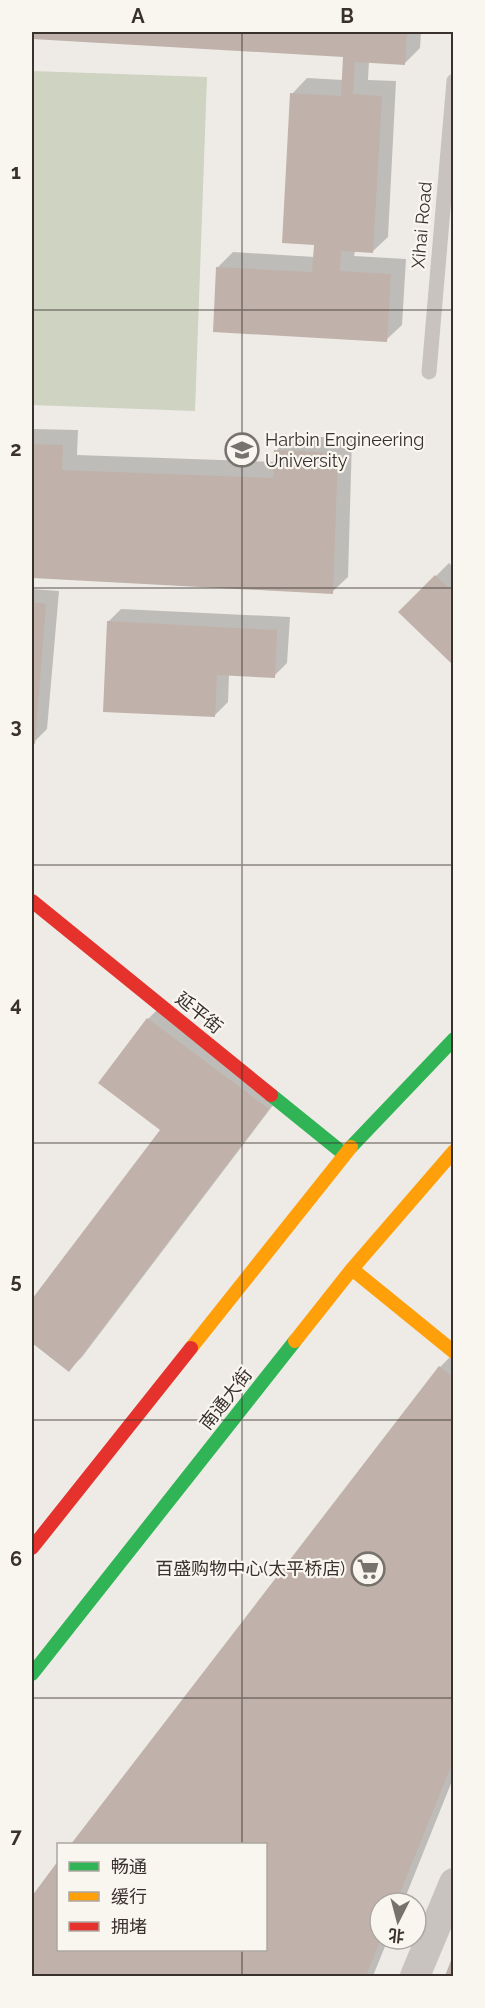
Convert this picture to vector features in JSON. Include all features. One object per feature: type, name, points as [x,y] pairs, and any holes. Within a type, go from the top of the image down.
[{"type":"main road","name":"延平街","points":[[32,901],[344,1154]]},
{"type":"main road","points":[[32,1548],[344,1154],[453,1039]]},
{"type":"main road","name":"南通大街","points":[[32,1674],[352,1269],[453,1151]]},
{"type":"main road","points":[[352,1269],[453,1352]]},
{"type":"street","points":[[415,1977],[453,1883]]},
{"type":"lane","name":"Xihai Road","points":[[429,372],[453,81]]},
{"type":"green space","points":[[32,71],[207,77],[195,411],[32,405]]},
{"type":"building","points":[[32,32],[407,32],[405,65],[355,62],[353,94],[382,96],[373,253],[341,251],[340,271],[391,274],[387,342],[213,332],[216,267],[312,272],[314,245],[282,243],[290,93],[341,96],[343,57],[32,39]]},
{"type":"building","points":[[32,444],[63,445],[62,470],[273,478],[274,450],[338,453],[333,594],[32,578]]},
{"type":"building","points":[[435,575],[454,593],[454,666],[398,612]]},
{"type":"building","points":[[32,602],[46,604],[35,744],[32,743]]},
{"type":"building","points":[[107,621],[277,630],[275,678],[217,675],[215,717],[103,712]]},
{"type":"building","points":[[147,1018],[269,1109],[69,1372],[32,1343],[32,1299],[160,1130],[98,1083]]},
{"type":"building","name":"百盛购物中心(太平桥店)","points":[[439,1366],[454,1378],[454,1759],[401,1891],[368,1891],[368,1951],[376,1951],[366,1976],[32,1976],[32,1896],[57,1862],[57,1951],[267,1951],[267,1843],[72,1843]]},
{"type":"building","points":[[453,1955],[454,1976],[445,1976]]},
{"type":"traffic: fast","points":[[351,1147],[454,1039]]},
{"type":"traffic: fast","points":[[271,1095],[344,1154]]},
{"type":"traffic: fast","points":[[32,1674],[295,1341]]},
{"type":"traffic: slow","points":[[191,1348],[351,1147]]},
{"type":"traffic: slow","points":[[295,1341],[352,1269],[454,1151]]},
{"type":"traffic: slow","points":[[352,1269],[454,1352]]},
{"type":"traffic: jam","points":[[32,901],[271,1095]]},
{"type":"traffic: jam","points":[[32,1548],[191,1348]]},
{"type":"place","name":"Harbin Engineering University","points":[[242,450]]},
{"type":"place","name":"百盛购物中心(太平桥店)","points":[[368,1569]]}]
